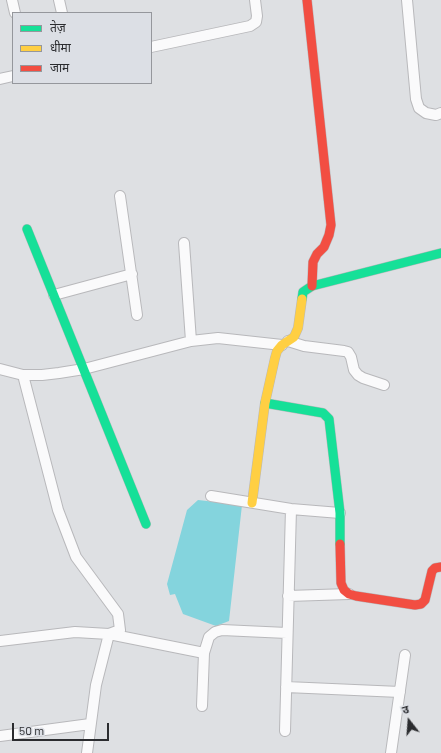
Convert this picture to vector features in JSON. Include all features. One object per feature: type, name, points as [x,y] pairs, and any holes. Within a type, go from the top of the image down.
[{"type":"street","points":[[12,0],[15,12]]},
{"type":"street","points":[[59,0],[62,12]]},
{"type":"street","points":[[152,47],[250,26],[256,22],[257,16],[255,0]]},
{"type":"street","points":[[307,0],[331,225],[324,247],[312,262],[312,286]]},
{"type":"street","points":[[407,0],[416,99],[419,108],[426,113],[441,113]]},
{"type":"street","points":[[0,79],[12,76]]},
{"type":"street","points":[[120,196],[137,315]]},
{"type":"street","points":[[27,229],[146,524]]},
{"type":"street","points":[[184,243],[191,341]]},
{"type":"street","points":[[252,503],[265,403],[275,358],[277,351],[294,337],[298,328],[302,292],[312,286],[441,253]]},
{"type":"street","points":[[54,295],[132,274]]},
{"type":"street","points":[[0,369],[23,375],[42,376],[84,369],[191,341],[218,338],[285,343],[348,352],[351,357],[354,370],[358,375],[384,385]]},
{"type":"street","points":[[23,375],[58,510],[76,557],[118,614],[120,630],[109,634]]},
{"type":"street","points":[[265,403],[323,413],[329,419],[340,513],[342,583],[344,590],[349,594]]},
{"type":"street","points":[[211,496],[291,509],[340,513]]},
{"type":"street","points":[[284,731],[291,509]]},
{"type":"street","points":[[288,596],[349,594],[415,605],[421,604],[425,600],[432,571],[435,568],[441,567]]},
{"type":"street","points":[[202,706],[204,653],[209,637],[215,632],[222,630],[287,633]]},
{"type":"street","points":[[0,641],[75,632],[109,634],[204,653]]},
{"type":"street","points":[[87,753],[96,685],[109,634]]},
{"type":"street","points":[[391,753],[405,655]]},
{"type":"street","points":[[286,688],[400,692]]},
{"type":"street","points":[[0,736],[90,724]]},
{"type":"water","points":[[198,500],[242,505],[229,621],[216,626],[183,614],[175,594],[170,595],[167,584],[187,510]]},
{"type":"traffic: fast","points":[[27,229],[146,524]]},
{"type":"traffic: fast","points":[[302,299],[303,292],[312,286],[441,253]]},
{"type":"traffic: fast","points":[[265,403],[323,413],[329,419],[340,513],[340,544]]},
{"type":"traffic: slow","points":[[252,503],[265,403],[275,358],[277,351],[282,345],[294,337],[298,328],[302,299]]},
{"type":"traffic: jam","points":[[307,0],[331,225],[324,247],[317,254],[313,262],[312,286]]},
{"type":"traffic: jam","points":[[340,544],[341,583],[344,590],[349,594],[356,596],[415,605],[421,604],[425,600],[432,571],[435,568],[441,567]]}]
